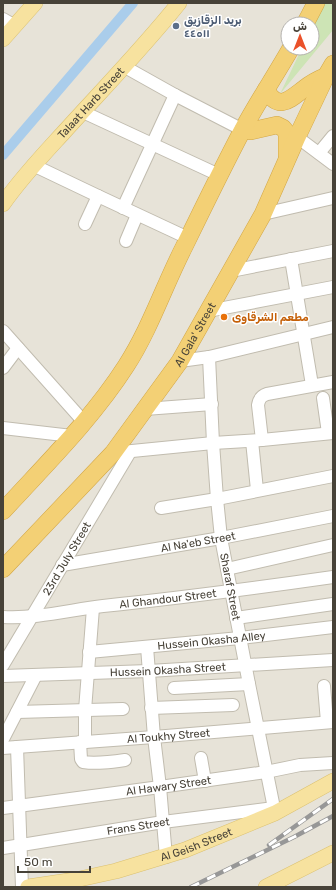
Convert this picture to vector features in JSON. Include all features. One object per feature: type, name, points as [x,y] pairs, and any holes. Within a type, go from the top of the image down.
[{"type":"highway","points":[[309,16],[316,3]]},
{"type":"highway","points":[[3,511],[84,422],[114,384],[127,364],[150,321],[219,175],[243,130],[287,56]]},
{"type":"highway","points":[[266,90],[270,97],[276,101],[283,102],[290,100],[330,70]]},
{"type":"highway","name":"Al Gala' Street","points":[[3,569],[113,453],[180,361],[293,160],[297,137],[330,70]]},
{"type":"highway","points":[[243,130],[251,131],[278,125],[287,133],[293,160]]},
{"type":"main road","points":[[3,39],[6,22],[35,3]]},
{"type":"main road","name":"Talaat Harb Street","points":[[3,204],[33,165],[125,67],[179,3]]},
{"type":"main road","name":"Al Geish Street","points":[[28,887],[75,880],[116,871],[185,850],[274,810],[333,781]]},
{"type":"main road","points":[[270,886],[333,853]]},
{"type":"street","points":[[125,67],[243,130]]},
{"type":"street","points":[[123,208],[175,95]]},
{"type":"street","points":[[83,112],[219,175]]},
{"type":"street","points":[[319,153],[333,136]]},
{"type":"street","points":[[297,137],[333,164]]},
{"type":"street","points":[[33,165],[188,238]]},
{"type":"street","points":[[85,224],[98,196]]},
{"type":"street","points":[[263,214],[333,198]]},
{"type":"street","points":[[126,241],[137,215]]},
{"type":"street","points":[[231,271],[333,251]]},
{"type":"street","points":[[291,259],[312,385]]},
{"type":"street","points":[[208,311],[333,287]]},
{"type":"street","points":[[180,361],[209,357],[333,327]]},
{"type":"street","points":[[3,331],[84,422]]},
{"type":"street","points":[[3,368],[18,348]]},
{"type":"street","name":"Sharaf Street","points":[[209,357],[213,443],[221,538],[274,810]]},
{"type":"street","points":[[258,490],[257,440],[259,400],[262,396],[333,382]]},
{"type":"street","points":[[113,453],[330,433],[323,398]]},
{"type":"street","points":[[145,409],[212,404]]},
{"type":"street","points":[[3,428],[72,436]]},
{"type":"street","name":"23rd July Street","points":[[3,665],[130,452]]},
{"type":"street","points":[[161,508],[333,476]]},
{"type":"street","name":"Al Na'eb Street","points":[[62,565],[221,538],[333,516]]},
{"type":"street","points":[[227,569],[333,545]]},
{"type":"street","name":"Al Ghandour Street","points":[[3,618],[16,618],[231,592],[333,577]]},
{"type":"street","points":[[236,618],[333,604]]},
{"type":"street","points":[[93,608],[81,759],[83,762],[91,763],[125,760]]},
{"type":"street","name":"Hussein Okasha Alley","points":[[89,652],[240,638],[333,626]]},
{"type":"street","points":[[147,647],[151,708],[166,856]]},
{"type":"street","name":"Hussein Okasha Street","points":[[3,676],[148,671],[333,660]]},
{"type":"street","points":[[3,739],[36,675]]},
{"type":"street","points":[[174,688],[249,684]]},
{"type":"street","points":[[324,686],[330,722]]},
{"type":"street","points":[[151,708],[233,705]]},
{"type":"street","points":[[16,712],[123,709]]},
{"type":"street","name":"Al Toukhy Street","points":[[3,748],[330,722]]},
{"type":"street","points":[[17,747],[22,887]]},
{"type":"street","points":[[201,758],[205,781]]},
{"type":"street","name":"Al Hawary Street","points":[[3,808],[205,781],[300,766],[333,763]]},
{"type":"street","name":"Frans Street","points":[[3,848],[163,822],[274,810]]},
{"type":"shaded area","points":[[3,3],[333,3],[333,887],[3,887]]},
{"type":"green space","points":[[324,3],[333,3],[333,30],[320,46],[320,16],[318,16]]},
{"type":"green space","points":[[298,56],[311,56],[280,94]]},
{"type":"waterway","points":[[3,155],[133,3]]},
{"type":"railway","points":[[269,845],[333,799]]},
{"type":"railway","points":[[191,887],[294,837],[333,816]]},
{"type":"place","name":"بريد الزقازيق ٤٤٥١١","points":[[176,26]]},
{"type":"place","name":"مطعم الشرقاوى","points":[[224,317]]}]
